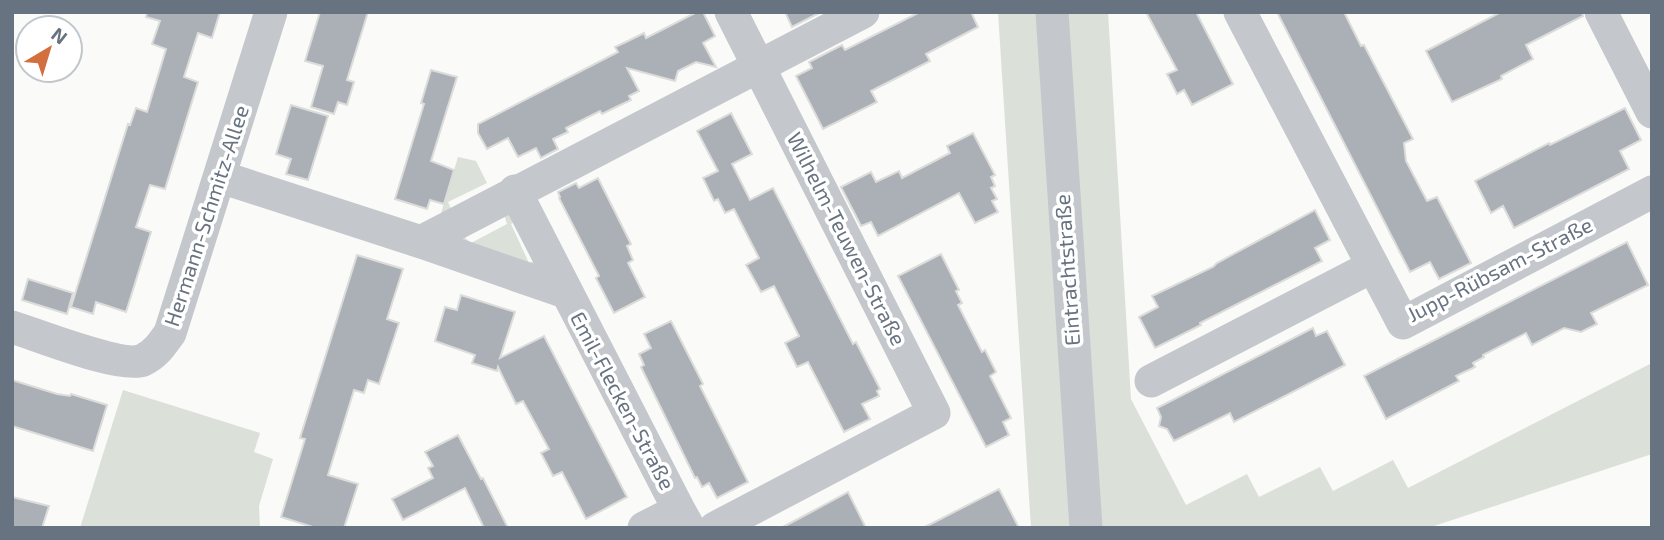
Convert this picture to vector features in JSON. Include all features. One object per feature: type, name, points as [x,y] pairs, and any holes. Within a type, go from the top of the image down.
[{"type":"street","name":"Hermann-Schmitz-Allee","points":[[12,327],[121,362],[141,361],[158,351],[170,333],[271,12]]},
{"type":"street","name":"Wilhelm-Teuwen-Straße","points":[[715,528],[934,413],[731,12]]},
{"type":"street","points":[[421,242],[863,12]]},
{"type":"street","name":"Eintrachtstraße","points":[[1052,12],[1086,528]]},
{"type":"street","name":"Jupp-Rübsam-Straße","points":[[1240,12],[1403,323],[1652,192]]},
{"type":"street","points":[[1601,12],[1652,112]]},
{"type":"street","name":"Emil-Flecken-Straße","points":[[221,177],[565,292]]},
{"type":"street","name":"Emil-Flecken-Straße","points":[[515,191],[684,519],[644,528]]},
{"type":"street","points":[[1151,381],[1373,266]]},
{"type":"shaded area","points":[[998,12],[1038,12],[1071,528],[1031,528]]},
{"type":"shaded area","points":[[1068,12],[1108,12],[1131,399],[1186,505],[1247,474],[1259,497],[1320,467],[1333,491],[1393,460],[1408,488],[1652,363],[1652,454],[1428,528],[1100,528]]},
{"type":"shaded area","points":[[458,157],[476,161],[487,183],[448,202],[453,213],[439,220]]},
{"type":"shaded area","points":[[515,208],[520,218],[511,224],[529,263],[540,258],[546,271],[455,248],[463,236],[471,243],[507,224],[504,214]]},
{"type":"shaded area","points":[[123,390],[260,433],[254,452],[273,459],[259,506],[260,528],[80,528]]},
{"type":"building","points":[[147,12],[220,12],[212,38],[198,33],[184,77],[198,82],[165,189],[150,185],[136,227],[151,232],[126,312],[96,302],[93,314],[71,307],[128,124],[130,125],[136,108],[147,112],[166,49],[152,44],[160,21],[146,17]]},
{"type":"building","points":[[320,12],[368,12],[347,80],[354,82],[347,105],[338,102],[334,114],[311,107],[323,66],[305,61]]},
{"type":"building","points":[[697,12],[703,12],[715,36],[703,43],[716,67],[696,62],[678,71],[675,81],[627,68],[639,91],[629,96],[631,100],[602,114],[600,111],[566,128],[568,132],[553,139],[558,149],[541,158],[536,148],[518,157],[508,138],[487,149],[478,133],[478,124],[618,52],[615,47],[644,33],[646,38]]},
{"type":"building","points":[[785,12],[821,12],[792,27]]},
{"type":"building","points":[[920,12],[971,12],[978,27],[926,54],[930,61],[871,91],[877,102],[823,129],[796,76],[812,68],[809,62],[842,45],[845,50]]},
{"type":"building","points":[[1146,12],[1196,12],[1233,84],[1192,105],[1184,90],[1177,94],[1167,74],[1177,70]]},
{"type":"building","points":[[1277,12],[1344,12],[1413,139],[1404,143],[1406,161],[1427,201],[1437,197],[1471,263],[1439,279],[1430,262],[1410,272]]},
{"type":"building","points":[[1501,12],[1582,12],[1583,16],[1526,45],[1533,59],[1501,76],[1502,79],[1452,102],[1426,51]]},
{"type":"building","points":[[431,70],[457,77],[431,161],[454,170],[444,204],[430,200],[427,209],[395,199],[424,104],[421,103]]},
{"type":"building","points":[[291,105],[328,116],[308,180],[286,174],[291,159],[276,154]]},
{"type":"building","points":[[1625,108],[1641,140],[1620,151],[1629,169],[1514,228],[1503,206],[1491,213],[1475,181]]},
{"type":"building","points":[[731,113],[752,154],[732,164],[750,200],[773,188],[853,344],[856,342],[880,389],[877,391],[879,396],[862,404],[870,419],[844,432],[808,362],[797,367],[785,343],[799,336],[774,286],[761,292],[746,265],[759,258],[734,209],[725,213],[718,199],[714,201],[703,178],[718,171],[697,131]]},
{"type":"building","points":[[973,133],[995,175],[991,177],[995,186],[991,188],[997,199],[992,201],[998,212],[975,223],[959,193],[878,236],[871,222],[861,226],[841,187],[871,172],[876,182],[899,171],[902,178],[950,153],[947,146]]},
{"type":"building","points":[[598,178],[631,244],[627,246],[633,260],[628,263],[645,297],[614,313],[558,192],[576,183],[579,188]]},
{"type":"building","points":[[1315,210],[1330,240],[1315,248],[1322,261],[1155,348],[1139,317],[1158,307],[1152,296],[1213,267]]},
{"type":"building","points":[[1627,242],[1648,285],[1591,313],[1597,324],[1581,332],[1564,328],[1532,345],[1526,333],[1483,355],[1484,357],[1473,363],[1475,367],[1456,376],[1459,381],[1386,419],[1364,376]]},
{"type":"building","points":[[941,254],[959,290],[956,291],[962,303],[958,305],[982,352],[985,350],[996,372],[990,376],[1011,418],[1003,422],[1009,435],[986,447],[898,276]]},
{"type":"building","points":[[357,255],[403,269],[387,319],[399,323],[379,384],[368,380],[364,393],[354,390],[328,475],[358,484],[344,528],[316,528],[281,517],[305,439],[300,438]]},
{"type":"building","points":[[28,279],[73,293],[67,314],[22,300]]},
{"type":"building","points":[[461,295],[515,312],[500,358],[544,336],[627,497],[586,519],[562,472],[553,476],[541,453],[549,449],[523,401],[516,404],[498,367],[497,371],[472,363],[475,355],[435,341],[445,307],[457,310]]},
{"type":"building","points":[[671,321],[748,482],[717,498],[709,483],[702,487],[697,477],[695,478],[641,367],[644,365],[639,354],[651,348],[644,334]]},
{"type":"building","points":[[1313,328],[1316,336],[1327,331],[1345,365],[1234,422],[1230,413],[1174,441],[1167,429],[1159,426],[1161,417],[1157,408]]},
{"type":"building","points":[[12,380],[107,405],[93,451],[12,426]]},
{"type":"building","points":[[458,435],[508,528],[484,528],[465,488],[403,520],[392,499],[433,478],[428,468],[433,466],[425,452]]},
{"type":"building","points":[[999,489],[1019,528],[923,528]]},
{"type":"building","points":[[848,492],[866,528],[781,528],[813,511]]},
{"type":"building","points":[[12,497],[49,506],[42,528],[12,528]]}]
